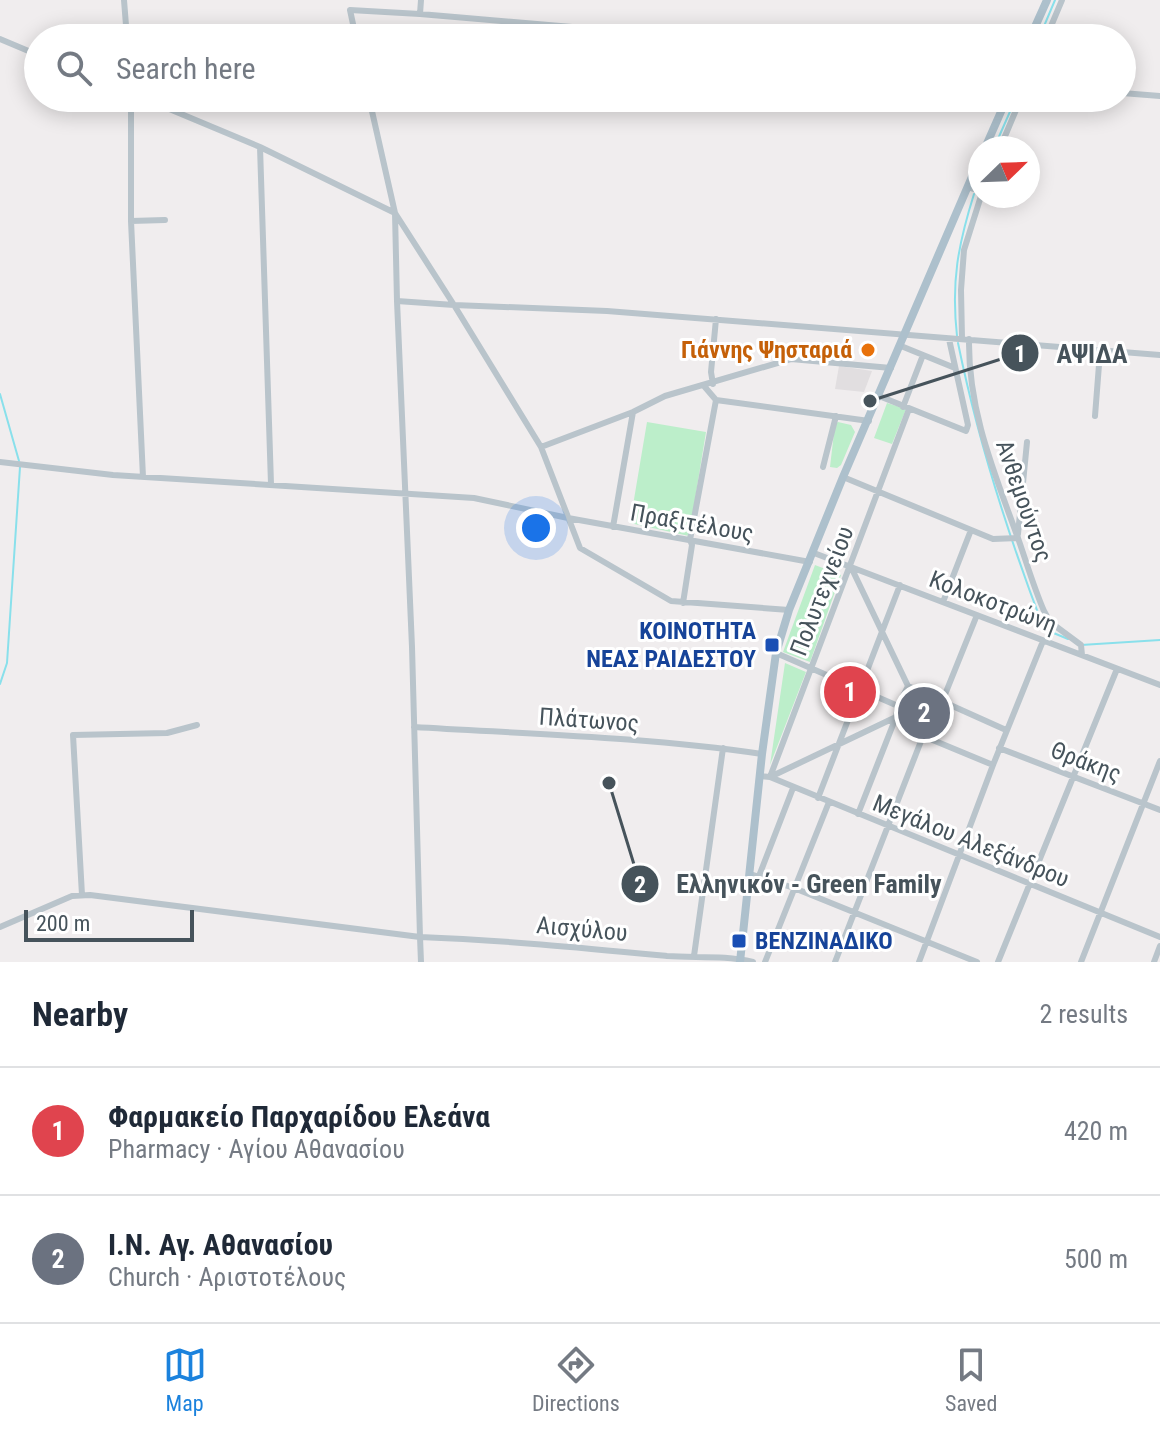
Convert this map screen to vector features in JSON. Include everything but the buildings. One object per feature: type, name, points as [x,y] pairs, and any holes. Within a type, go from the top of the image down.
[{"type":"main road","points":[[1036,24],[1047,0]]},
{"type":"main road","points":[[990,136],[1001,112]]},
{"type":"main road","points":[[741,960],[754,875],[765,776],[762,754],[776,653],[789,610],[843,477],[967,187]]},
{"type":"street","points":[[124,0],[126,24]]},
{"type":"street","points":[[347,0],[353,24]]},
{"type":"street","points":[[420,14],[421,0]]},
{"type":"street","points":[[1052,24],[1062,0]]},
{"type":"street","points":[[350,10],[537,24]]},
{"type":"street","points":[[0,39],[24,49]]},
{"type":"street","points":[[1136,94],[1160,96]]},
{"type":"street","points":[[131,112],[131,221],[143,477]]},
{"type":"street","points":[[176,112],[260,147],[395,213],[541,447],[580,548],[671,601],[789,610]]},
{"type":"street","points":[[372,112],[395,213],[421,962]]},
{"type":"street","points":[[1005,136],[1015,112]]},
{"type":"street","points":[[260,147],[271,484]]},
{"type":"street","name":"Ανθεμούντος","points":[[976,208],[964,250],[961,290],[985,449],[1036,593],[1050,622],[1081,645],[1082,655]]},
{"type":"street","points":[[131,221],[165,220]]},
{"type":"street","points":[[397,301],[716,319],[1160,355]]},
{"type":"street","points":[[713,384],[711,372],[716,319]]},
{"type":"street","name":"Ανθεμούντος","points":[[906,408],[966,431],[968,425],[949,339]]},
{"type":"street","points":[[901,346],[955,368]]},
{"type":"street","points":[[1095,416],[1100,352]]},
{"type":"street","name":"Πολυτεχνείου","points":[[765,776],[851,567],[923,355]]},
{"type":"street","points":[[541,447],[633,412],[665,396],[791,359],[891,368]]},
{"type":"street","points":[[704,386],[716,400],[869,421]]},
{"type":"street","points":[[879,396],[906,408]]},
{"type":"street","points":[[683,603],[692,545],[690,540],[716,400]]},
{"type":"street","points":[[613,527],[633,412]]},
{"type":"street","points":[[823,467],[836,416]]},
{"type":"street","points":[[843,477],[971,530],[1000,540],[1018,538],[1027,442]]},
{"type":"street","name":"Πραξιτέλους","points":[[0,462],[143,477],[491,500],[613,527],[812,558]]},
{"type":"street","points":[[943,602],[971,530]]},
{"type":"street","name":"Κολοκοτρώνη","points":[[812,558],[851,567],[1160,685]]},
{"type":"street","points":[[851,567],[908,686],[1006,730]]},
{"type":"street","points":[[818,798],[900,585]]},
{"type":"street","points":[[942,702],[977,615]]},
{"type":"street","points":[[919,962],[999,748],[1043,641]]},
{"type":"street","points":[[776,653],[898,706]]},
{"type":"street","points":[[998,962],[1117,669]]},
{"type":"street","points":[[858,814],[908,686]]},
{"type":"street","points":[[765,776],[896,717]]},
{"type":"street","points":[[896,717],[923,736],[993,765]]},
{"type":"street","points":[[0,927],[57,902],[82,895],[73,735],[167,733],[184,731],[197,725]]},
{"type":"street","name":"Πλάτωνος","points":[[414,727],[723,748],[762,754]]},
{"type":"street","points":[[835,962],[923,736]]},
{"type":"street","points":[[694,956],[723,748]]},
{"type":"street","name":"Θράκης","points":[[999,748],[1160,810]]},
{"type":"street","points":[[1081,962],[1160,761]]},
{"type":"street","name":"Μεγάλου Αλεξάνδρου","points":[[765,776],[1160,937]]},
{"type":"street","points":[[793,788],[754,875],[794,888],[977,962]]},
{"type":"street","points":[[765,962],[829,802]]},
{"type":"street","name":"Αισχύλου","points":[[82,895],[420,937],[753,962]]},
{"type":"street","points":[[1154,962],[1160,946]]},
{"type":"shaded area","points":[[839,366],[872,371],[864,392],[835,389]]},
{"type":"green space","points":[[887,403],[906,409],[892,444],[874,438]]},
{"type":"green space","points":[[647,422],[706,432],[689,536],[630,523]]},
{"type":"green space","points":[[835,424],[851,425],[855,432],[837,468],[830,467]]},
{"type":"green space","points":[[815,565],[841,575],[810,662],[783,652]]},
{"type":"green space","points":[[785,663],[806,672],[770,765]]},
{"type":"waterway","points":[[1045,24],[1055,0]]},
{"type":"waterway","points":[[999,136],[1010,112]]},
{"type":"waterway","points":[[957,336],[957,264],[970,208]]},
{"type":"waterway","points":[[958,343],[1006,523],[1044,629],[1068,639]]},
{"type":"waterway","points":[[0,394],[19,461]]},
{"type":"waterway","points":[[0,684],[7,663],[20,467]]},
{"type":"waterway","points":[[1081,645],[1160,640]]},
{"type":"place","name":"Γιάννης Ψησταριά","points":[[868,350]]},
{"type":"place","name":"ΑΨΙΔΑ","points":[[870,401]]},
{"type":"place","name":"ΚΟΙΝΟΤΗΤΑ ΝΕΑΣ ΡΑΙΔΕΣΤΟΥ","points":[[772,645]]},
{"type":"place","name":"Φαρμακείο Παρχαρίδου Ελεάνα","points":[[850,692]]},
{"type":"place","name":"Ι.Ν. Αγ. Αθανασίου","points":[[924,713]]},
{"type":"place","name":"Ελληνικόν - Green Family","points":[[609,783]]},
{"type":"place","name":"ΒΕΝΖΙΝΑΔΙΚΟ","points":[[739,941]]}]
